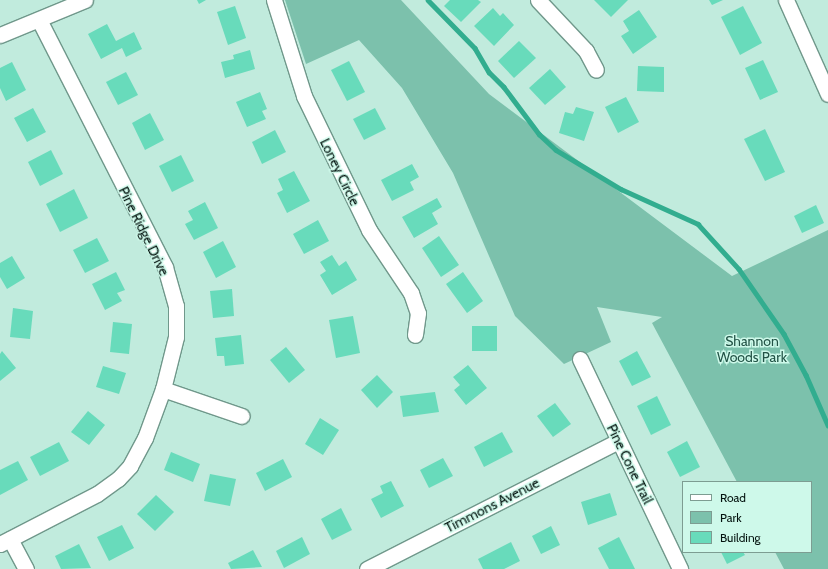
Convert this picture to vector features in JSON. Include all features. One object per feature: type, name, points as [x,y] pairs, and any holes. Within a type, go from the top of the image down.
[{"type":"street","points":[[0,35],[85,0]]},
{"type":"street","name":"Loney Circle","points":[[274,0],[304,96],[369,230],[411,293],[418,313],[415,336]]},
{"type":"street","points":[[538,0],[586,51],[596,70]]},
{"type":"street","points":[[786,0],[828,94]]},
{"type":"street","name":"Pine Ridge Drive","points":[[5,541],[97,494],[118,479],[130,466],[145,438],[163,389],[176,337],[176,306],[165,267],[39,20]]},
{"type":"street","name":"Pine Cone Trail","points":[[580,359],[680,569]]},
{"type":"street","points":[[163,389],[242,416]]},
{"type":"street","name":"Timmons Avenue","points":[[367,569],[618,441]]},
{"type":"street","points":[[5,541],[26,569]]},
{"type":"green space","name":"Shannon Woods Park","points":[[285,0],[401,0],[489,94],[732,276],[828,230],[828,569],[784,569],[776,553],[812,553],[812,481],[736,481],[652,323],[662,317],[597,307],[611,342],[564,364],[515,316],[453,173],[402,88],[359,40],[306,64]]},
{"type":"building","points":[[197,0],[206,0],[199,4]]},
{"type":"building","points":[[450,0],[478,0],[481,2],[461,22],[444,6]]},
{"type":"building","points":[[594,0],[628,0],[611,17]]},
{"type":"building","points":[[709,0],[723,0],[712,5]]},
{"type":"building","points":[[235,6],[246,38],[228,45],[217,12]]},
{"type":"building","points":[[743,6],[762,43],[740,55],[721,17]]},
{"type":"building","points":[[493,8],[500,16],[503,13],[514,25],[494,46],[474,26]]},
{"type":"building","points":[[639,10],[657,37],[633,54],[621,36],[629,31],[623,21]]},
{"type":"building","points":[[107,24],[116,41],[134,32],[142,49],[126,57],[122,48],[101,59],[88,34]]},
{"type":"building","points":[[519,41],[536,58],[514,78],[498,61]]},
{"type":"building","points":[[250,50],[255,69],[225,78],[221,62],[234,59],[233,55]]},
{"type":"building","points":[[763,60],[778,92],[760,100],[745,68]]},
{"type":"building","points":[[349,61],[365,92],[347,101],[331,70]]},
{"type":"building","points":[[12,62],[26,90],[6,101],[0,88],[0,68]]},
{"type":"building","points":[[638,66],[664,67],[664,92],[637,91]]},
{"type":"building","points":[[550,69],[566,87],[545,105],[529,88]]},
{"type":"building","points":[[126,72],[138,95],[118,105],[106,82]]},
{"type":"building","points":[[260,92],[267,109],[262,111],[266,119],[247,127],[236,102]]},
{"type":"building","points":[[626,97],[639,122],[618,133],[605,107]]},
{"type":"building","points":[[576,107],[594,112],[584,141],[559,133],[565,112],[573,114]]},
{"type":"building","points":[[33,108],[46,132],[27,142],[14,118]]},
{"type":"building","points":[[375,108],[386,129],[364,140],[353,119]]},
{"type":"building","points":[[150,113],[164,140],[145,150],[132,123]]},
{"type":"building","points":[[765,129],[785,172],[765,181],[744,139]]},
{"type":"building","points":[[275,130],[286,152],[262,164],[252,142]]},
{"type":"building","points":[[51,150],[63,174],[40,186],[28,162]]},
{"type":"building","points":[[181,155],[194,181],[172,192],[159,166]]},
{"type":"building","points":[[412,164],[419,177],[410,182],[414,190],[392,201],[381,180]]},
{"type":"building","points":[[294,171],[310,201],[287,213],[277,193],[283,190],[278,179]]},
{"type":"building","points":[[74,189],[88,218],[60,232],[46,204]]},
{"type":"building","points":[[437,198],[442,207],[432,213],[438,224],[414,238],[402,217]]},
{"type":"building","points":[[205,202],[218,228],[194,240],[185,224],[193,220],[188,211]]},
{"type":"building","points":[[816,205],[824,223],[802,233],[794,216]]},
{"type":"building","points":[[318,220],[329,241],[304,254],[293,234]]},
{"type":"building","points":[[439,236],[459,265],[441,277],[422,248]]},
{"type":"building","points":[[97,238],[109,261],[85,273],[73,250]]},
{"type":"building","points":[[223,241],[236,267],[216,278],[203,252]]},
{"type":"building","points":[[332,255],[339,266],[346,261],[357,280],[332,295],[320,275],[326,271],[320,262]]},
{"type":"building","points":[[12,256],[25,278],[7,289],[0,277],[0,263]]},
{"type":"building","points":[[116,272],[125,290],[117,293],[122,301],[105,310],[92,284]]},
{"type":"building","points":[[463,272],[483,301],[467,313],[446,284]]},
{"type":"building","points":[[232,289],[234,316],[213,318],[210,291]]},
{"type":"building","points":[[13,308],[33,311],[30,339],[10,337]]},
{"type":"building","points":[[353,316],[360,353],[336,358],[329,320]]},
{"type":"building","points":[[113,322],[132,324],[129,354],[110,352]]},
{"type":"building","points":[[472,326],[497,326],[497,351],[472,351]]},
{"type":"building","points":[[241,335],[244,364],[225,366],[224,356],[217,356],[215,338]]},
{"type":"building","points":[[286,347],[305,370],[289,383],[270,360]]},
{"type":"building","points":[[2,351],[16,368],[0,381],[0,354]]},
{"type":"building","points":[[637,351],[651,377],[632,386],[619,361]]},
{"type":"building","points":[[468,365],[487,388],[466,405],[454,390],[460,385],[453,377]]},
{"type":"building","points":[[103,366],[126,373],[119,394],[96,387]]},
{"type":"building","points":[[377,375],[393,392],[377,408],[361,390]]},
{"type":"building","points":[[435,392],[439,412],[403,417],[400,396]]},
{"type":"building","points":[[657,396],[671,425],[651,435],[637,406]]},
{"type":"building","points":[[555,403],[571,424],[553,437],[537,416]]},
{"type":"building","points":[[88,411],[105,425],[89,445],[71,432]]},
{"type":"building","points":[[320,418],[339,430],[323,455],[305,444]]},
{"type":"building","points":[[502,432],[513,452],[484,467],[474,447]]},
{"type":"building","points":[[687,441],[700,467],[680,477],[667,452]]},
{"type":"building","points":[[59,442],[69,461],[40,476],[30,457]]},
{"type":"building","points":[[171,452],[200,464],[193,482],[164,470]]},
{"type":"building","points":[[443,458],[453,476],[429,488],[420,470]]},
{"type":"building","points":[[283,459],[292,477],[265,491],[256,473]]},
{"type":"building","points":[[18,461],[28,480],[0,495],[0,470]]},
{"type":"building","points":[[210,474],[236,479],[230,506],[204,501]]},
{"type":"building","points":[[391,481],[404,506],[381,518],[371,499],[383,493],[380,486]]},
{"type":"building","points":[[610,493],[617,515],[588,525],[581,502]]},
{"type":"building","points":[[156,495],[174,512],[155,531],[137,514]]},
{"type":"building","points":[[341,508],[352,530],[332,540],[321,519]]},
{"type":"building","points":[[122,525],[134,548],[109,561],[97,537]]},
{"type":"building","points":[[551,526],[560,545],[541,554],[532,536]]},
{"type":"building","points":[[302,537],[310,554],[284,568],[276,551]]},
{"type":"building","points":[[619,537],[635,569],[609,569],[598,548]]},
{"type":"building","points":[[511,542],[520,561],[504,569],[483,569],[478,559]]},
{"type":"building","points":[[79,544],[91,568],[61,569],[55,556]]},
{"type":"building","points":[[253,550],[262,567],[231,569],[228,563]]},
{"type":"building","points":[[722,553],[744,553],[745,555],[727,564]]},
{"type":"waterway","points":[[428,0],[475,48],[489,72],[504,87],[539,134],[556,150],[621,189],[698,224],[739,269],[784,334],[806,375],[828,425]]}]
